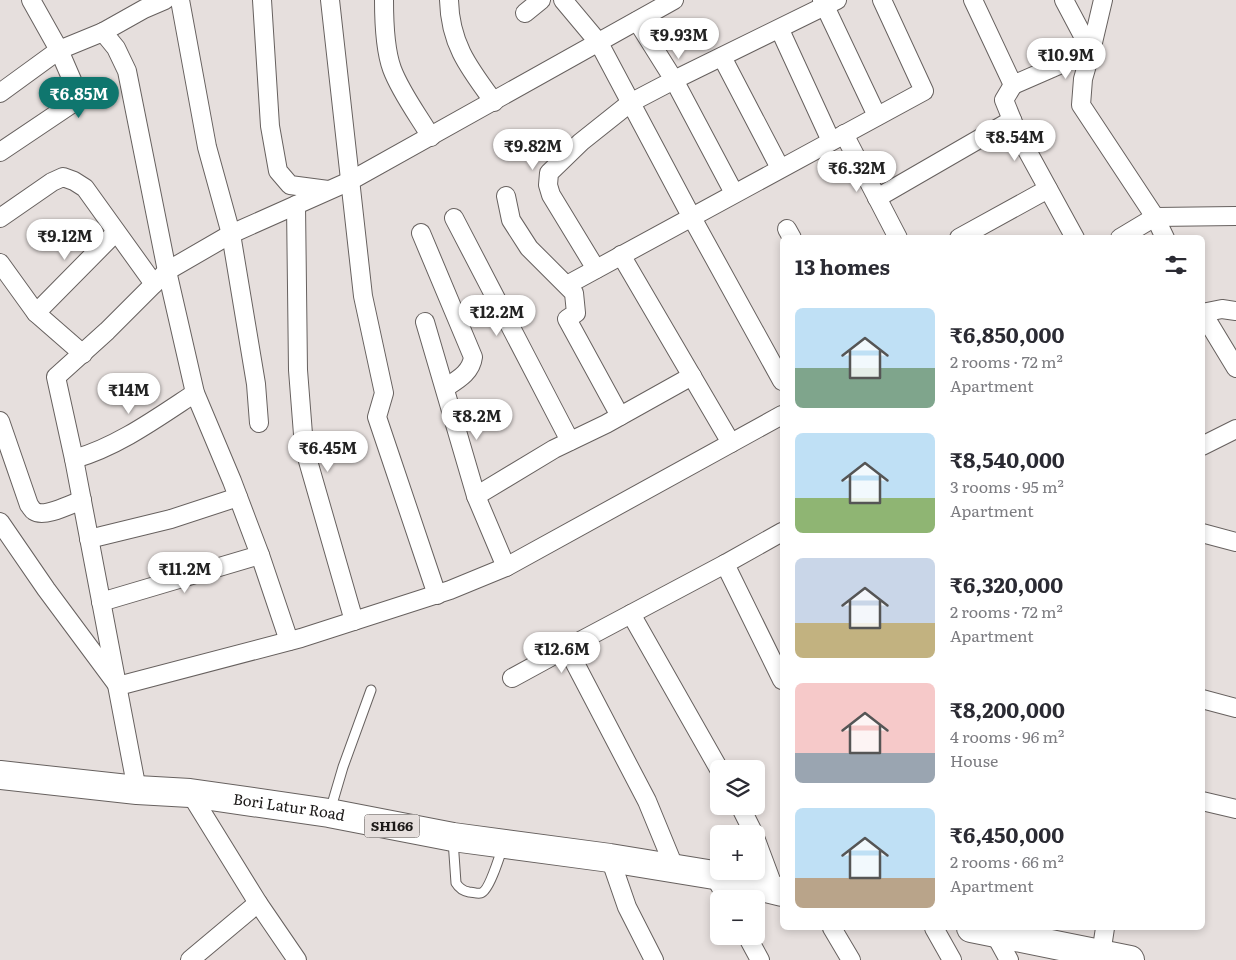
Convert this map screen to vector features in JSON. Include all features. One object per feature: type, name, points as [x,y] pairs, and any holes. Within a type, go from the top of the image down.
[{"type":"main road","name":"Bori Latur Road","points":[[0,775],[137,790],[190,793],[329,813],[453,837],[610,858],[710,874]]},
{"type":"main road","name":"Bori Latur Road","points":[[734,880],[779,891]]},
{"type":"main road","points":[[992,930],[1103,941],[1130,960]]},
{"type":"street","points":[[0,152],[75,101],[75,87],[58,50],[31,0]]},
{"type":"street","points":[[0,93],[58,50],[103,32],[141,5],[165,0]]},
{"type":"street","points":[[180,0],[207,146],[231,234],[256,384],[260,423]]},
{"type":"street","points":[[262,0],[270,126],[278,171],[290,185],[329,190]]},
{"type":"street","points":[[330,0],[363,296],[384,393],[377,417],[436,594]]},
{"type":"street","points":[[384,0],[384,24],[392,68],[407,98],[432,137]]},
{"type":"street","points":[[449,0],[450,19],[457,45],[470,69],[494,102]]},
{"type":"street","points":[[525,14],[541,0]]},
{"type":"street","points":[[563,0],[599,43],[780,377]]},
{"type":"street","points":[[137,790],[74,459],[56,377],[83,354],[167,271],[231,234],[350,181],[432,137],[674,0]]},
{"type":"street","points":[[567,285],[924,91],[882,0]]},
{"type":"street","points":[[972,0],[1014,85]]},
{"type":"street","points":[[1064,0],[1091,51]]},
{"type":"street","points":[[1102,0],[1083,79],[1081,105],[1155,217],[1164,235]]},
{"type":"street","points":[[596,269],[551,194],[548,185],[549,173],[581,142],[630,103],[780,30],[828,2],[877,116]]},
{"type":"street","points":[[637,21],[674,80],[734,193]]},
{"type":"street","points":[[780,30],[837,138],[877,198],[896,235]]},
{"type":"street","points":[[103,32],[116,48],[127,71],[167,271],[195,394],[238,497],[289,641]]},
{"type":"street","points":[[1072,235],[1016,132],[1004,100],[1014,85],[1091,51]]},
{"type":"street","points":[[722,58],[780,168]]},
{"type":"street","points":[[877,198],[1012,120]]},
{"type":"street","points":[[0,218],[52,182],[63,178],[74,181],[85,188],[154,284]]},
{"type":"street","points":[[964,235],[1048,189]]},
{"type":"street","points":[[506,196],[511,220],[529,248],[574,293],[576,312],[567,319],[620,416]]},
{"type":"street","points":[[296,205],[298,370],[304,447],[354,621]]},
{"type":"street","points":[[1125,235],[1155,217],[1236,216]]},
{"type":"street","points":[[454,218],[570,441]]},
{"type":"street","points":[[36,313],[116,232]]},
{"type":"street","points":[[421,233],[473,357],[472,365],[467,372],[445,388]]},
{"type":"street","points":[[621,256],[731,443]]},
{"type":"street","points":[[0,263],[36,313],[83,354]]},
{"type":"street","points":[[1205,313],[1222,309],[1236,311]]},
{"type":"street","points":[[1205,316],[1236,368]]},
{"type":"street","points":[[425,322],[476,496],[506,567]]},
{"type":"street","points":[[476,496],[570,441],[692,376]]},
{"type":"street","points":[[74,459],[91,454],[126,436],[195,394]]},
{"type":"street","points":[[118,686],[289,641],[436,594],[506,567],[780,416]]},
{"type":"street","points":[[0,421],[29,505],[34,511],[49,512],[82,500]]},
{"type":"street","points":[[1205,444],[1236,429]]},
{"type":"street","points":[[89,539],[171,519],[238,497]]},
{"type":"street","points":[[0,522],[46,589],[118,686]]},
{"type":"street","points":[[512,678],[780,533]]},
{"type":"street","points":[[1205,534],[1236,542]]},
{"type":"street","points":[[101,602],[260,555]]},
{"type":"street","points":[[725,564],[780,676]]},
{"type":"street","points":[[631,614],[714,760]]},
{"type":"street","points":[[568,648],[647,801],[674,869]]},
{"type":"street","points":[[1205,700],[1236,708]]},
{"type":"street","points":[[190,793],[258,903],[297,960]]},
{"type":"street","points":[[1205,802],[1236,808]]},
{"type":"street","points":[[610,858],[627,907],[654,960]]},
{"type":"street","points":[[765,860],[779,891]]},
{"type":"street","points":[[190,960],[258,903]]},
{"type":"street","points":[[833,930],[851,960]]},
{"type":"street","points":[[935,930],[952,960]]},
{"type":"street","points":[[983,930],[1009,960]]},
{"type":"street","points":[[752,945],[760,960]]},
{"type":"lane","points":[[329,813],[342,767],[371,690]]},
{"type":"lane","points":[[453,837],[456,883],[465,891],[479,893],[488,887],[504,844]]}]
